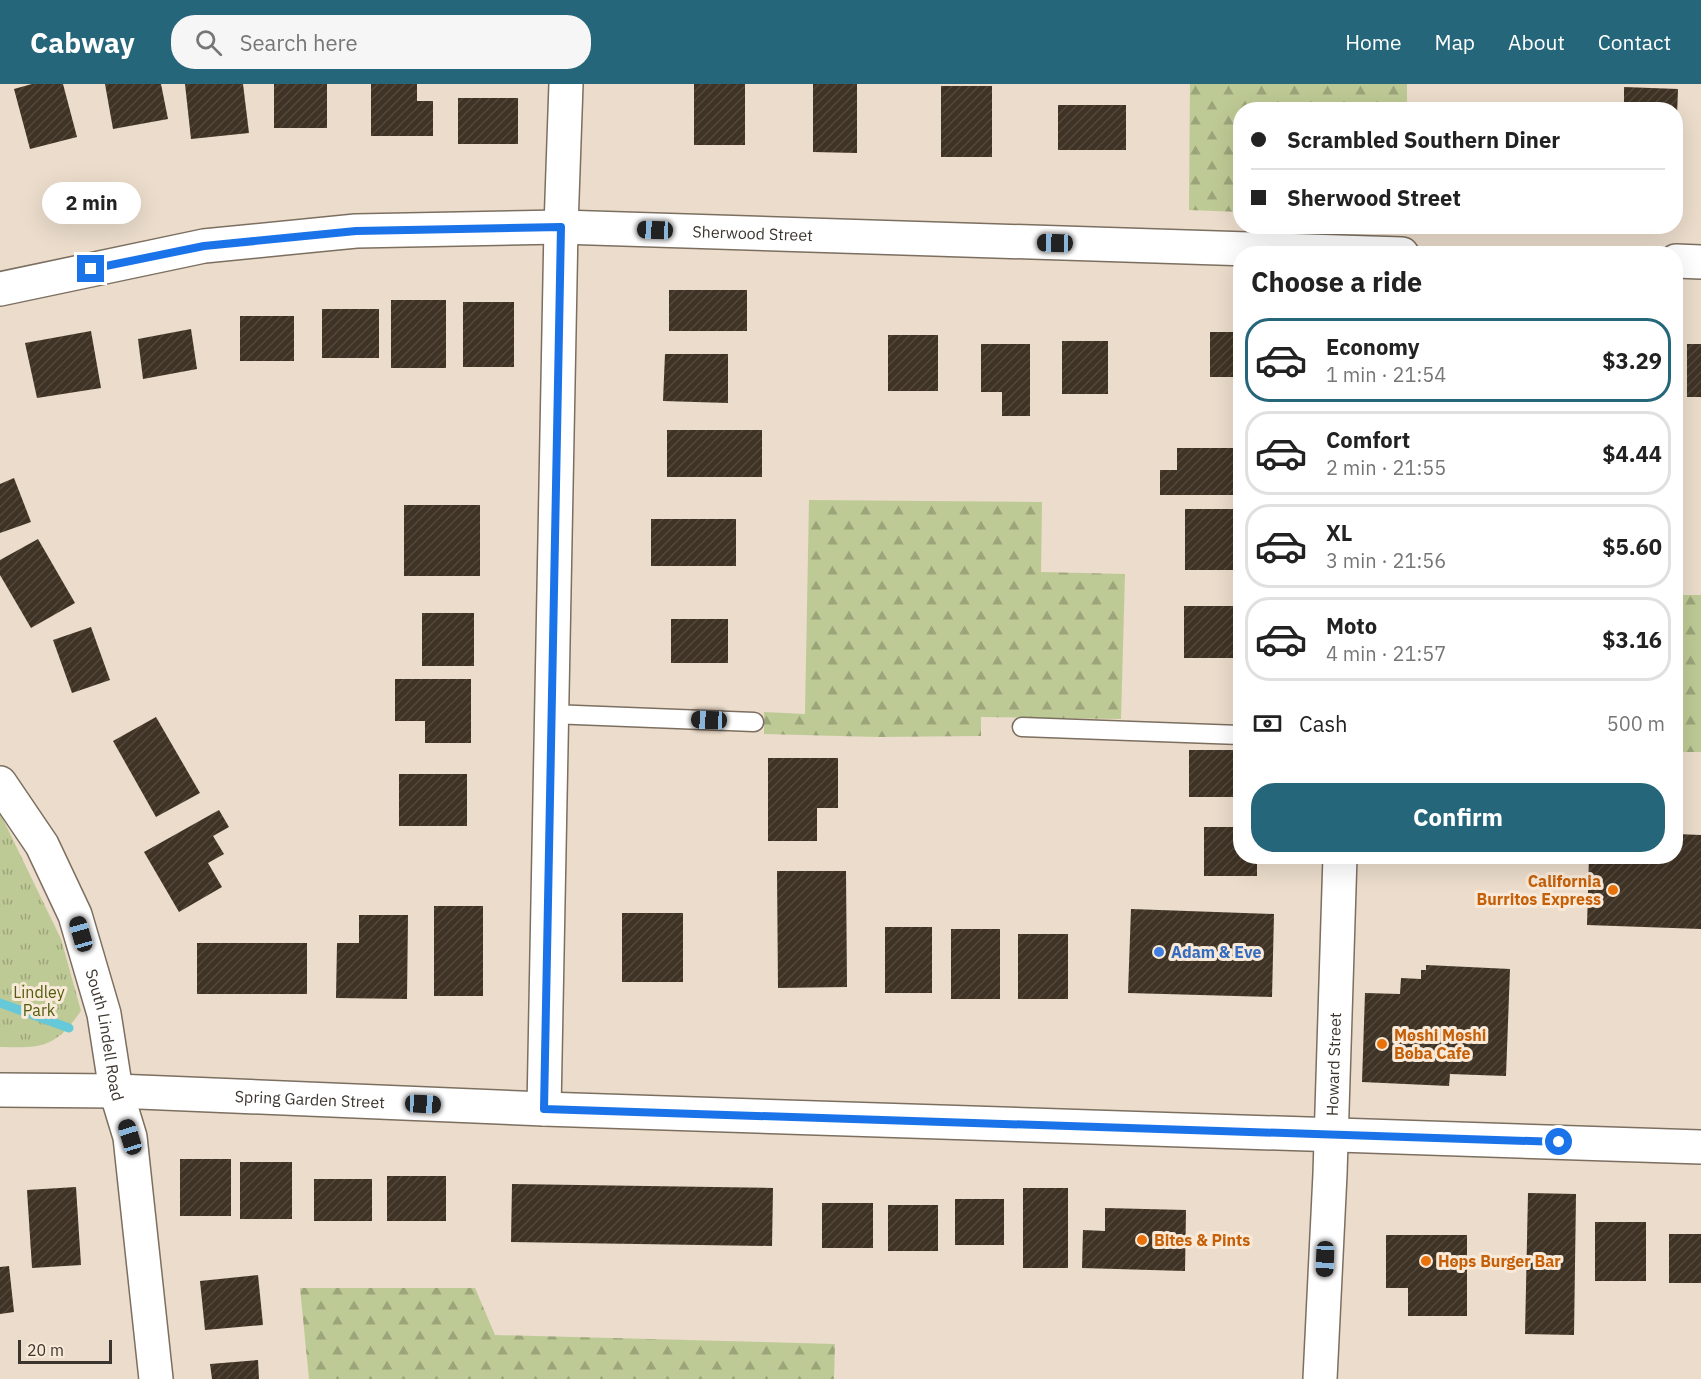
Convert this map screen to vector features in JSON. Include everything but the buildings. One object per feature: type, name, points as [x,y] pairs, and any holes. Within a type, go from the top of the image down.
[{"type":"street","points":[[544,1109],[561,227],[566,84]]},
{"type":"street","name":"Sherwood Street","points":[[0,289],[204,246],[356,231],[561,227],[1233,249]]},
{"type":"street","points":[[1683,261],[1701,262]]},
{"type":"street","name":"South Lindell Road","points":[[0,783],[42,845],[75,915],[104,1014],[116,1091],[130,1137],[156,1379]]},
{"type":"street","name":"Howard Street","points":[[1320,1379],[1340,864]]},
{"type":"street","name":"Spring Garden Street","points":[[0,1090],[116,1091],[544,1109],[1701,1146]]},
{"type":"lane","points":[[551,714],[754,722]]},
{"type":"lane","points":[[1022,727],[1233,735]]},
{"type":"green space","points":[[1190,84],[1407,84],[1407,102],[1233,102],[1233,212],[1189,210]]},
{"type":"green space","points":[[809,500],[1042,502],[1041,572],[1125,574],[1121,719],[981,717],[981,736],[877,737],[764,734],[764,712],[805,714]]},
{"type":"green space","points":[[1683,595],[1701,595],[1701,752],[1683,752]]},
{"type":"green space","name":"Lindley Park","points":[[0,813],[61,939],[81,1011],[55,1039],[38,1046],[0,1047]]},
{"type":"green space","points":[[300,1288],[475,1288],[495,1335],[835,1344],[834,1379],[309,1379]]},
{"type":"waterway","points":[[0,1003],[69,1028]]},
{"type":"place","name":"California Burritos Express","points":[[1613,890]]},
{"type":"place","name":"Adam & Eve","points":[[1159,952]]},
{"type":"place","name":"Moshi Moshi Boba Cafe","points":[[1382,1044]]},
{"type":"place","name":"Bites & Pints","points":[[1142,1240]]},
{"type":"place","name":"Hops Burger Bar","points":[[1426,1261]]},
{"type":"route","points":[[91,269],[204,246],[356,231],[561,227],[544,1109],[1559,1142]]}]
